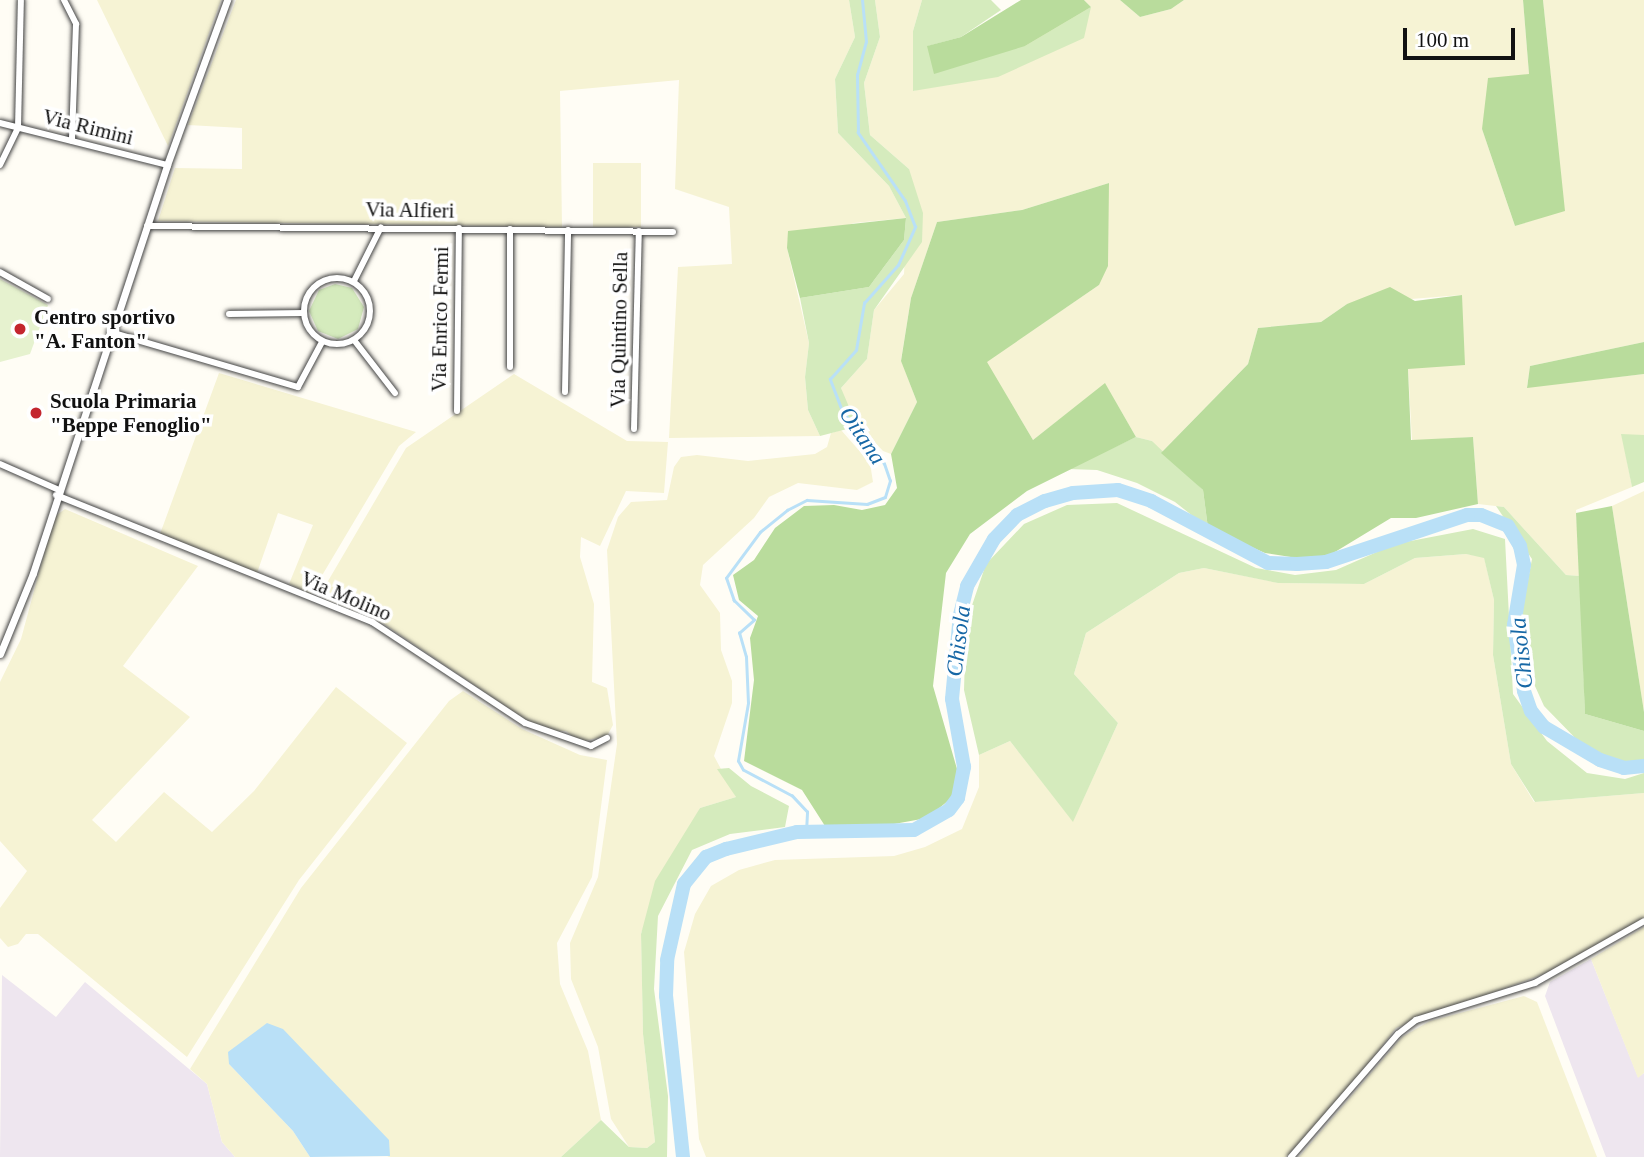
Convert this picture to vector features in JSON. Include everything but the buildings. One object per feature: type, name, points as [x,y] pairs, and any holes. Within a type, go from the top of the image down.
[{"type":"street","points":[[0,165],[18,128],[21,0]]},
{"type":"street","points":[[64,0],[76,24],[72,141]]},
{"type":"street","points":[[0,654],[33,572],[110,332],[227,0]]},
{"type":"street","name":"Via Rimini","points":[[0,122],[167,165]]},
{"type":"street","name":"Via Alfieri","points":[[147,226],[673,232]]},
{"type":"street","points":[[354,281],[381,227]]},
{"type":"street","name":"Via Enrico Fermi","points":[[457,411],[459,228]]},
{"type":"street","points":[[510,229],[510,367]]},
{"type":"street","points":[[565,392],[568,230]]},
{"type":"street","name":"Via Quintino Sella","points":[[634,429],[639,231]]},
{"type":"street","points":[[0,272],[48,299]]},
{"type":"street","points":[[344,278],[354,281],[368,296],[371,316],[354,340],[322,342],[309,329],[304,313],[306,297],[322,281],[344,278]]},
{"type":"street","points":[[229,314],[304,313]]},
{"type":"street","points":[[110,332],[298,387],[322,342]]},
{"type":"street","points":[[354,340],[395,393]]},
{"type":"street","name":"Via Molino","points":[[0,464],[57,492],[372,622],[525,723],[591,746],[607,738]]},
{"type":"street","points":[[1291,1157],[1398,1034],[1416,1020],[1535,983],[1644,921]]},
{"type":"shaded area","points":[[97,0],[221,0],[168,146]]},
{"type":"shaded area","points":[[236,0],[849,0],[855,37],[835,79],[838,133],[889,186],[906,218],[854,223],[787,248],[809,343],[805,377],[808,410],[820,436],[669,438],[678,267],[732,264],[729,207],[675,189],[679,80],[560,91],[562,227],[158,221],[175,168],[242,169],[242,128],[188,125]]},
{"type":"shaded area","points":[[875,0],[922,0],[913,31],[914,91],[1091,7],[1084,0],[1120,0],[1140,17],[1171,9],[1184,0],[1523,0],[1529,74],[1482,129],[1515,226],[1564,210],[1543,0],[1644,0],[1644,342],[1530,366],[1527,387],[1644,374],[1644,435],[1622,435],[1632,487],[1576,510],[1580,576],[1566,575],[1504,507],[1478,504],[1473,437],[1412,441],[1408,368],[1462,295],[1347,304],[1321,322],[1258,328],[1248,364],[1161,453],[1152,441],[1136,437],[1105,384],[1033,440],[986,362],[1099,285],[1109,183],[1022,210],[937,222],[911,298],[901,360],[917,402],[891,454],[883,451],[848,413],[841,388],[867,359],[874,310],[904,274],[909,169],[870,135],[864,83],[880,37]]},
{"type":"shaded area","points":[[593,163],[641,163],[641,227],[593,227]]},
{"type":"shaded area","points":[[219,373],[416,432],[399,446],[311,594],[289,584],[313,525],[278,513],[257,573],[160,534]]},
{"type":"shaded area","points":[[514,374],[627,441],[668,442],[664,493],[626,491],[600,546],[581,537],[580,557],[594,604],[592,682],[607,688],[613,725],[607,736],[579,742],[566,731],[552,731],[526,720],[384,624],[325,599],[321,593],[406,448]]},
{"type":"shaded area","points":[[841,430],[870,463],[873,482],[857,490],[798,483],[769,497],[754,518],[703,565],[700,585],[720,613],[721,650],[732,681],[732,703],[714,756],[736,797],[700,808],[641,933],[643,1034],[655,1142],[647,1148],[629,1147],[611,1119],[598,1047],[571,979],[570,943],[598,877],[617,744],[607,550],[618,517],[631,502],[667,500],[674,467],[681,457],[697,455],[748,461],[815,454],[827,447],[831,433]]},
{"type":"shaded area","points":[[1644,491],[1644,712],[1612,506]]},
{"type":"shaded area","points":[[65,509],[198,566],[123,666],[190,717],[92,820],[116,842],[164,792],[212,832],[254,791],[336,687],[407,743],[299,880],[187,1057],[38,934],[26,934],[18,944],[8,947],[0,938],[0,908],[27,871],[0,841],[0,682],[21,639],[54,517]]},
{"type":"shaded area","points":[[1466,554],[1484,557],[1494,600],[1493,655],[1511,764],[1534,802],[1644,793],[1644,918],[1552,971],[1396,1028],[1350,1088],[1286,1157],[706,1157],[699,1139],[684,952],[695,914],[711,886],[739,870],[775,860],[894,856],[925,847],[962,829],[979,787],[979,755],[1010,741],[1073,821],[1118,723],[1074,674],[1086,633],[1179,573],[1204,568],[1279,583],[1364,584],[1415,558]]},
{"type":"shaded area","points":[[463,691],[522,729],[580,755],[607,760],[592,877],[557,943],[560,984],[588,1051],[601,1120],[561,1157],[389,1157],[229,1064],[293,1131],[310,1157],[235,1157],[222,1142],[207,1084],[190,1069],[301,888],[449,701]]},
{"type":"shaded area","points":[[1644,927],[1644,1073],[1638,1078],[1591,959]]},
{"type":"shaded area","points":[[1591,959],[1638,1077],[1644,1073],[1644,1157],[1606,1157],[1545,996],[1550,982]]},
{"type":"shaded area","points":[[2,975],[56,1017],[85,982],[207,1084],[222,1142],[235,1157],[0,1157]]},
{"type":"shaded area","points":[[1524,996],[1537,1002],[1597,1157],[1299,1157],[1402,1037],[1430,1021]]},
{"type":"green space","points":[[849,0],[875,0],[880,37],[864,83],[870,135],[909,169],[923,213],[922,242],[874,310],[867,359],[841,388],[855,421],[847,429],[820,436],[808,410],[805,377],[809,343],[800,298],[869,287],[904,240],[906,218],[889,186],[838,133],[835,79],[855,37]]},
{"type":"green space","points":[[922,0],[991,0],[1001,10],[961,37],[928,46],[1025,46],[1091,7],[1084,38],[998,77],[913,91],[913,31]]},
{"type":"green space","points":[[1021,0],[1084,0],[1091,7],[1025,46],[934,74],[927,46],[961,37]]},
{"type":"green space","points":[[1120,0],[1184,0],[1171,9],[1140,17]]},
{"type":"green space","points":[[1523,0],[1543,0],[1565,211],[1515,226],[1482,129],[1488,78],[1529,74]]},
{"type":"green space","points":[[1109,183],[1108,266],[1099,285],[987,362],[1033,440],[1105,383],[1136,437],[1027,491],[970,534],[946,573],[933,686],[957,769],[954,796],[927,818],[883,826],[825,826],[802,790],[744,761],[754,680],[750,638],[758,616],[739,600],[733,575],[754,560],[775,528],[804,506],[834,505],[862,510],[885,505],[897,488],[891,454],[917,402],[901,361],[911,298],[937,222],[1022,210]]},
{"type":"green space","points":[[906,218],[904,240],[869,287],[800,298],[787,248],[788,231]]},
{"type":"green space","name":"Centro sportivo \"A. Fanton\"","points":[[0,279],[48,305],[30,354],[0,362]]},
{"type":"green space","points":[[335,284],[352,288],[364,307],[358,329],[338,339],[318,331],[309,311],[319,290]]},
{"type":"green space","points":[[1390,287],[1415,301],[1462,295],[1465,365],[1408,369],[1411,440],[1473,437],[1478,504],[1416,518],[1391,518],[1330,555],[1310,560],[1265,553],[1208,528],[1203,490],[1161,453],[1248,364],[1258,328],[1321,322],[1347,304]]},
{"type":"green space","points":[[1644,342],[1644,374],[1527,388],[1530,366]]},
{"type":"green space","points":[[1621,434],[1644,435],[1644,482],[1632,487]]},
{"type":"green space","points":[[1136,437],[1152,441],[1203,490],[1208,528],[1175,502],[1137,483],[1097,470],[1068,469]]},
{"type":"green space","points":[[1117,503],[1256,568],[1295,575],[1336,570],[1395,544],[1473,529],[1505,539],[1513,694],[1547,741],[1587,773],[1625,779],[1644,773],[1644,793],[1535,802],[1511,764],[1493,655],[1494,600],[1484,558],[1466,554],[1415,558],[1364,584],[1278,583],[1204,568],[1179,573],[1086,633],[1074,674],[1118,723],[1073,822],[1010,741],[979,755],[964,690],[966,623],[986,564],[1024,524],[1067,505]]},
{"type":"green space","points":[[1496,506],[1504,507],[1566,575],[1580,576],[1585,714],[1644,731],[1644,759],[1628,765],[1584,747],[1544,706],[1525,664],[1520,622],[1532,559]]},
{"type":"green space","points":[[1612,506],[1644,712],[1644,731],[1585,714],[1576,513]]},
{"type":"green space","points":[[729,768],[751,786],[789,806],[785,827],[730,834],[692,850],[658,916],[654,989],[668,1096],[667,1157],[561,1157],[601,1120],[629,1147],[647,1148],[655,1142],[643,1034],[641,934],[655,881],[700,808],[736,797],[717,769]]},
{"type":"water","points":[[267,1023],[283,1029],[389,1140],[390,1156],[310,1157],[293,1131],[229,1064],[228,1052]]},
{"type":"waterway","name":"Oitana","points":[[806,832],[807,812],[792,796],[743,770],[738,761],[748,703],[746,657],[739,633],[754,620],[734,601],[726,578],[760,532],[787,510],[807,500],[867,504],[885,497],[890,481],[884,464],[842,411],[830,379],[856,350],[864,303],[898,265],[915,227],[905,201],[858,133],[857,75],[866,42],[862,0]]},
{"type":"waterway","name":"Chisola","points":[[683,1157],[666,996],[667,960],[684,884],[706,857],[726,849],[797,832],[914,830],[949,810],[958,798],[964,767],[952,699],[960,615],[967,586],[994,539],[1017,515],[1045,501],[1073,493],[1118,490],[1151,501],[1268,563],[1326,562],[1467,515],[1481,515],[1508,526],[1520,546],[1524,565],[1514,625],[1524,691],[1531,711],[1544,727],[1600,760],[1624,768],[1644,766]]},
{"type":"place","name":"Centro sportivo \"A. Fanton\"","points":[[20,329]]},
{"type":"place","name":"Scuola Primaria \"Beppe Fenoglio\"","points":[[36,413]]}]
